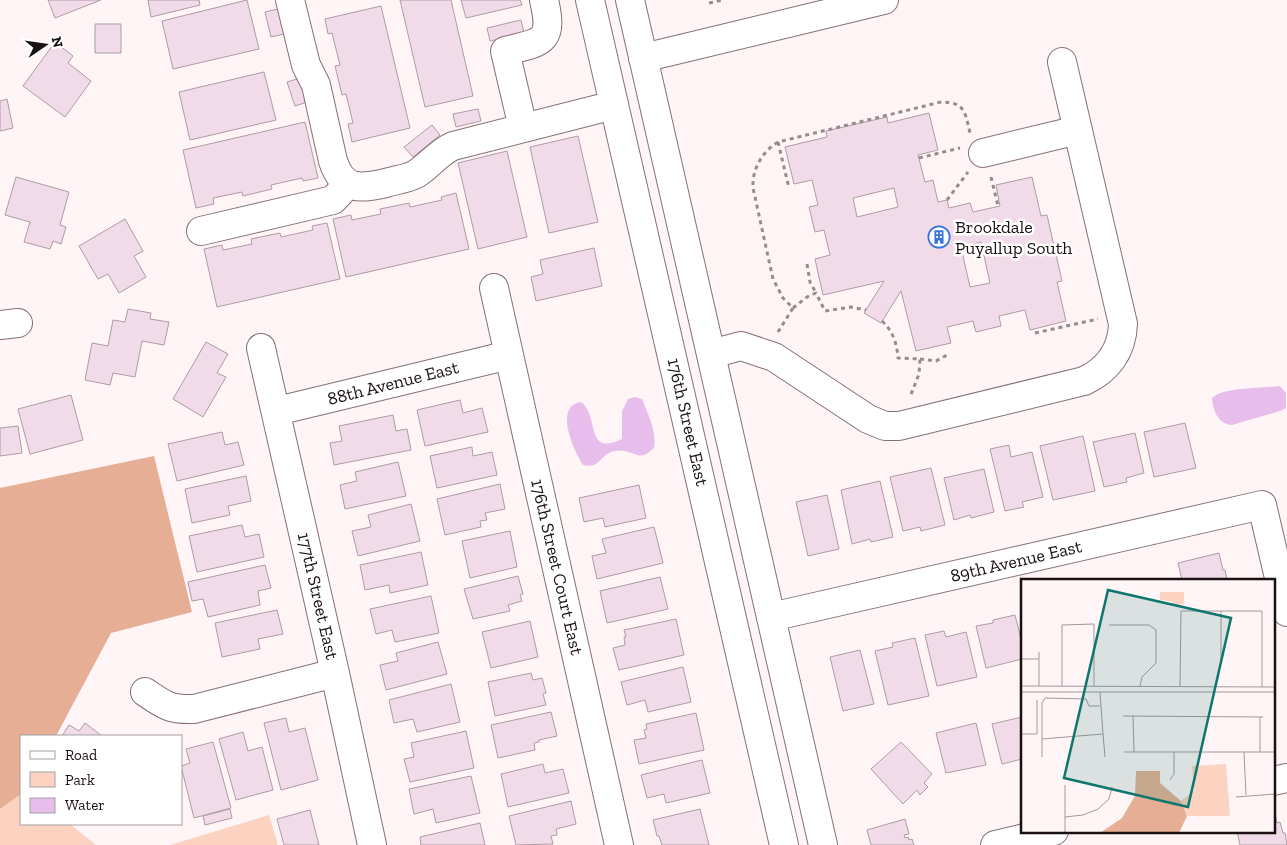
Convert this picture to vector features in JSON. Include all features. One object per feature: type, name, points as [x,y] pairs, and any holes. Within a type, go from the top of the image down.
[{"type":"street","points":[[290,0],[306,65],[316,85],[336,172],[348,184],[366,187],[409,177],[417,173],[447,148],[614,105]]},
{"type":"street","points":[[523,128],[505,52],[535,44],[542,40],[547,31],[548,22],[544,0]]},
{"type":"street","name":"176th Street East","points":[[590,0],[784,845]]},
{"type":"street","points":[[630,0],[823,845]]},
{"type":"street","points":[[643,58],[884,0]]},
{"type":"street","points":[[711,354],[741,346],[774,357],[868,419],[885,426],[899,426],[1084,381],[1097,375],[1110,363],[1118,349],[1122,337],[1123,324],[1062,62]]},
{"type":"street","points":[[976,156],[1078,130]]},
{"type":"street","points":[[201,232],[334,200],[348,184]]},
{"type":"street","name":"176th Street Court East","points":[[494,288],[619,845]]},
{"type":"street","points":[[668,334],[682,336],[691,345],[736,532],[744,557],[770,612]]},
{"type":"street","name":"177th Street East","points":[[261,348],[277,411],[372,845]]},
{"type":"street","name":"88th Avenue East","points":[[277,411],[509,355]]},
{"type":"street","name":"89th Avenue East","points":[[770,612],[1262,504],[1287,612]]},
{"type":"street","points":[[145,692],[163,704],[178,710],[194,709],[335,673]]},
{"type":"street","points":[[1274,781],[1287,778]]},
{"type":"street","points":[[774,801],[792,845]]},
{"type":"street","points":[[995,845],[1050,832]]},
{"type":"path","points":[[709,3],[723,0]]},
{"type":"path","points":[[793,308],[783,298],[773,280],[752,180],[758,163],[767,150],[778,142],[941,102],[954,103],[964,110],[976,156],[998,206]]},
{"type":"path","points":[[778,142],[789,188]]},
{"type":"path","points":[[919,158],[976,156]]},
{"type":"path","points":[[947,200],[976,156]]},
{"type":"path","points":[[807,264],[810,282],[825,311],[851,307],[866,310]]},
{"type":"path","points":[[774,339],[793,308],[807,297],[816,293]]},
{"type":"path","points":[[1035,333],[1107,316]]},
{"type":"path","points":[[882,321],[888,326],[894,338],[898,358],[936,361],[949,354]]},
{"type":"path","points":[[909,398],[917,383],[920,359]]},
{"type":"green space","points":[[20,795],[20,825],[71,825],[96,845],[0,845],[0,809]]},
{"type":"green space","points":[[269,815],[278,845],[170,845]]},
{"type":"shaded area","points":[[154,456],[192,612],[111,633],[57,735],[20,735],[20,795],[0,809],[0,488]]},
{"type":"water","points":[[1280,386],[1286,393],[1286,408],[1280,411],[1232,425],[1223,422],[1215,412],[1212,398],[1217,394],[1234,390]]},
{"type":"water","points":[[635,397],[642,399],[649,417],[654,435],[654,448],[642,456],[619,450],[614,451],[605,455],[593,465],[583,465],[568,430],[568,412],[573,405],[581,402],[587,408],[597,439],[602,443],[610,443],[622,439],[622,411],[628,399]]},
{"type":"building","points":[[48,0],[101,0],[55,18]]},
{"type":"building","points":[[148,0],[199,0],[200,5],[151,17]]},
{"type":"building","points":[[247,0],[259,49],[173,69],[162,21]]},
{"type":"building","points":[[400,0],[451,0],[473,96],[425,107]]},
{"type":"building","points":[[461,0],[520,0],[522,5],[466,18]]},
{"type":"building","points":[[381,6],[410,128],[352,142],[348,124],[353,123],[346,94],[342,95],[335,66],[340,65],[332,33],[328,34],[325,19]]},
{"type":"building","points":[[278,9],[284,34],[271,37],[265,12]]},
{"type":"building","points":[[521,20],[524,33],[490,41],[487,28]]},
{"type":"building","points":[[95,24],[121,24],[121,53],[95,53]]},
{"type":"building","points":[[55,42],[73,56],[68,63],[91,81],[65,117],[23,86]]},
{"type":"building","points":[[264,72],[276,120],[190,140],[179,92]]},
{"type":"building","points":[[300,78],[307,102],[295,106],[287,82]]},
{"type":"building","points":[[7,99],[13,128],[0,131],[0,101]]},
{"type":"building","points":[[478,109],[481,121],[456,127],[453,114]]},
{"type":"building","name":"Brookdale Puyallup South","points":[[929,113],[938,150],[918,155],[925,182],[933,180],[938,202],[947,200],[949,208],[970,203],[973,212],[1000,206],[996,185],[1032,177],[1041,216],[1047,215],[1062,281],[1057,282],[1066,321],[1030,330],[1025,310],[999,316],[1001,326],[976,332],[973,321],[947,327],[951,343],[916,351],[901,291],[881,323],[864,313],[884,281],[823,295],[815,259],[830,255],[824,230],[815,232],[809,207],[818,205],[812,180],[794,184],[785,147],[827,137],[826,131],[887,117],[888,123]],"holes":[[[894,188],[898,207],[857,217],[853,198]],[[981,242],[990,283],[970,287],[961,247]]]},
{"type":"building","points":[[305,122],[318,178],[303,181],[302,178],[271,185],[272,189],[243,196],[242,192],[213,198],[214,204],[196,208],[183,150]]},
{"type":"building","points":[[432,125],[440,135],[413,157],[404,147]]},
{"type":"building","points":[[578,136],[598,222],[549,233],[530,147]]},
{"type":"building","points":[[507,151],[527,237],[478,249],[458,163]]},
{"type":"building","points":[[16,177],[69,192],[60,225],[66,227],[61,244],[53,241],[50,249],[24,242],[30,222],[5,215]]},
{"type":"building","points":[[456,193],[469,249],[346,277],[333,219],[351,215],[352,220],[381,214],[380,209],[409,203],[410,207],[442,200],[441,197]]},
{"type":"building","points":[[125,219],[143,251],[134,256],[146,277],[119,293],[108,274],[98,279],[79,246]]},
{"type":"building","points":[[327,223],[340,279],[217,307],[204,249],[222,245],[223,250],[252,244],[251,239],[280,233],[281,237],[313,230],[312,226]]},
{"type":"building","points":[[594,248],[602,286],[536,301],[531,277],[543,274],[540,260]]},
{"type":"building","points":[[128,309],[151,313],[150,319],[169,322],[164,345],[142,341],[135,377],[113,373],[110,385],[85,380],[92,343],[108,346],[113,320],[125,322]]},
{"type":"building","points":[[206,342],[228,354],[217,373],[226,377],[203,417],[173,399]]},
{"type":"building","points":[[71,395],[83,440],[30,454],[18,409]]},
{"type":"building","points":[[460,400],[463,413],[482,408],[488,432],[425,446],[417,410]]},
{"type":"building","points":[[393,415],[396,431],[407,429],[411,450],[334,465],[330,443],[342,441],[339,426]]},
{"type":"building","points":[[1185,423],[1196,468],[1154,477],[1144,432]]},
{"type":"building","points":[[18,426],[22,453],[0,456],[0,428]]},
{"type":"building","points":[[222,432],[225,445],[238,442],[244,465],[177,481],[168,444]]},
{"type":"building","points":[[1135,433],[1144,473],[1126,478],[1127,482],[1104,487],[1093,442]]},
{"type":"building","points":[[1083,436],[1095,491],[1053,500],[1040,446]]},
{"type":"building","points":[[1009,445],[1011,457],[1032,452],[1043,497],[1022,502],[1024,507],[1005,511],[990,449]]},
{"type":"building","points":[[472,447],[473,456],[492,452],[497,475],[437,488],[430,456]]},
{"type":"building","points":[[398,462],[406,496],[345,509],[340,485],[357,481],[355,472]]},
{"type":"building","points":[[931,468],[945,525],[921,531],[920,527],[903,531],[890,477]]},
{"type":"building","points":[[984,469],[994,512],[971,518],[970,515],[954,520],[944,478]]},
{"type":"building","points":[[246,476],[251,501],[228,506],[230,515],[192,523],[185,489]]},
{"type":"building","points":[[880,481],[893,537],[871,542],[870,539],[852,544],[841,490]]},
{"type":"building","points":[[500,484],[505,509],[485,513],[487,520],[480,521],[481,527],[445,535],[437,499]]},
{"type":"building","points":[[639,485],[646,518],[605,527],[603,518],[584,522],[579,498]]},
{"type":"building","points":[[827,495],[839,549],[808,556],[796,502]]},
{"type":"building","points":[[411,504],[420,541],[358,556],[352,531],[371,527],[368,515]]},
{"type":"building","points":[[242,525],[245,537],[259,534],[264,557],[197,572],[189,536]]},
{"type":"building","points":[[654,527],[663,563],[597,579],[592,556],[606,553],[602,539]]},
{"type":"building","points":[[510,531],[517,567],[470,578],[462,541]]},
{"type":"building","points":[[421,552],[428,585],[390,593],[389,585],[365,590],[360,565]]},
{"type":"building","points":[[1219,553],[1227,579],[1182,579],[1178,563]]},
{"type":"building","points":[[265,565],[271,588],[258,591],[260,605],[208,617],[203,599],[192,601],[188,582]]},
{"type":"building","points":[[518,576],[523,594],[520,595],[522,601],[508,605],[510,611],[473,619],[464,589]]},
{"type":"building","points":[[660,577],[668,609],[607,623],[600,591]]},
{"type":"building","points":[[431,596],[439,633],[395,642],[392,630],[376,634],[370,609]]},
{"type":"building","points":[[277,610],[283,634],[258,639],[260,649],[222,657],[215,623]]},
{"type":"building","points":[[1015,615],[1021,639],[1021,659],[986,668],[976,626],[993,623],[993,620]]},
{"type":"building","points":[[676,619],[684,655],[619,670],[613,648],[625,645],[624,637],[626,637],[624,630]]},
{"type":"building","points":[[530,621],[538,657],[491,668],[482,632]]},
{"type":"building","points":[[944,631],[946,637],[966,632],[977,677],[937,686],[925,635]]},
{"type":"building","points":[[915,638],[929,696],[888,705],[875,651],[893,647],[892,643]]},
{"type":"building","points":[[438,642],[447,674],[386,690],[380,665],[398,661],[396,653]]},
{"type":"building","points":[[860,650],[874,704],[843,711],[830,657]]},
{"type":"building","points":[[683,667],[691,702],[648,712],[645,700],[627,705],[621,682]]},
{"type":"building","points":[[531,673],[533,680],[542,678],[546,693],[543,694],[546,705],[495,716],[488,682]]},
{"type":"building","points":[[451,684],[460,722],[417,732],[413,719],[394,723],[389,700]]},
{"type":"building","points":[[551,712],[557,736],[534,743],[535,750],[498,758],[491,725]]},
{"type":"building","points":[[696,713],[704,750],[639,764],[634,740],[646,738],[644,730],[647,729],[646,724]]},
{"type":"building","points":[[1021,717],[1021,759],[1002,764],[992,724]]},
{"type":"building","points":[[286,718],[289,732],[305,728],[318,780],[281,790],[264,723]]},
{"type":"building","points":[[85,723],[101,735],[63,735],[69,725],[79,731]]},
{"type":"building","points":[[976,723],[986,765],[946,773],[936,733]]},
{"type":"building","points":[[466,731],[474,768],[410,782],[404,759],[414,757],[411,743]]},
{"type":"building","points":[[243,732],[248,751],[262,747],[273,790],[236,800],[219,739]]},
{"type":"building","points":[[213,742],[231,808],[194,818],[182,770],[182,766],[190,763],[186,749]]},
{"type":"building","points":[[901,742],[932,774],[924,783],[928,787],[920,795],[917,790],[903,804],[871,769]]},
{"type":"building","points":[[702,760],[710,793],[666,803],[664,794],[647,798],[641,775]]},
{"type":"building","points":[[543,764],[545,773],[563,769],[569,793],[508,807],[501,774]]},
{"type":"building","points":[[471,776],[480,813],[436,823],[433,809],[414,814],[409,789]]},
{"type":"building","points":[[571,801],[576,824],[556,829],[557,835],[551,836],[553,844],[516,845],[509,816]]},
{"type":"building","points":[[230,809],[232,818],[205,825],[203,816]]},
{"type":"building","points":[[700,809],[709,845],[662,845],[659,836],[657,836],[653,820]]},
{"type":"building","points":[[310,810],[319,845],[284,845],[277,819]]},
{"type":"building","points":[[1274,814],[1277,823],[1280,822],[1283,833],[1285,833],[1287,845],[1240,845],[1237,832],[1274,832]]},
{"type":"building","points":[[905,819],[909,834],[904,835],[905,838],[912,839],[914,845],[871,845],[867,830]]},
{"type":"building","points":[[480,823],[485,845],[421,845],[420,837]]},
{"type":"place","name":"Brookdale Puyallup South","points":[[939,237]]}]
